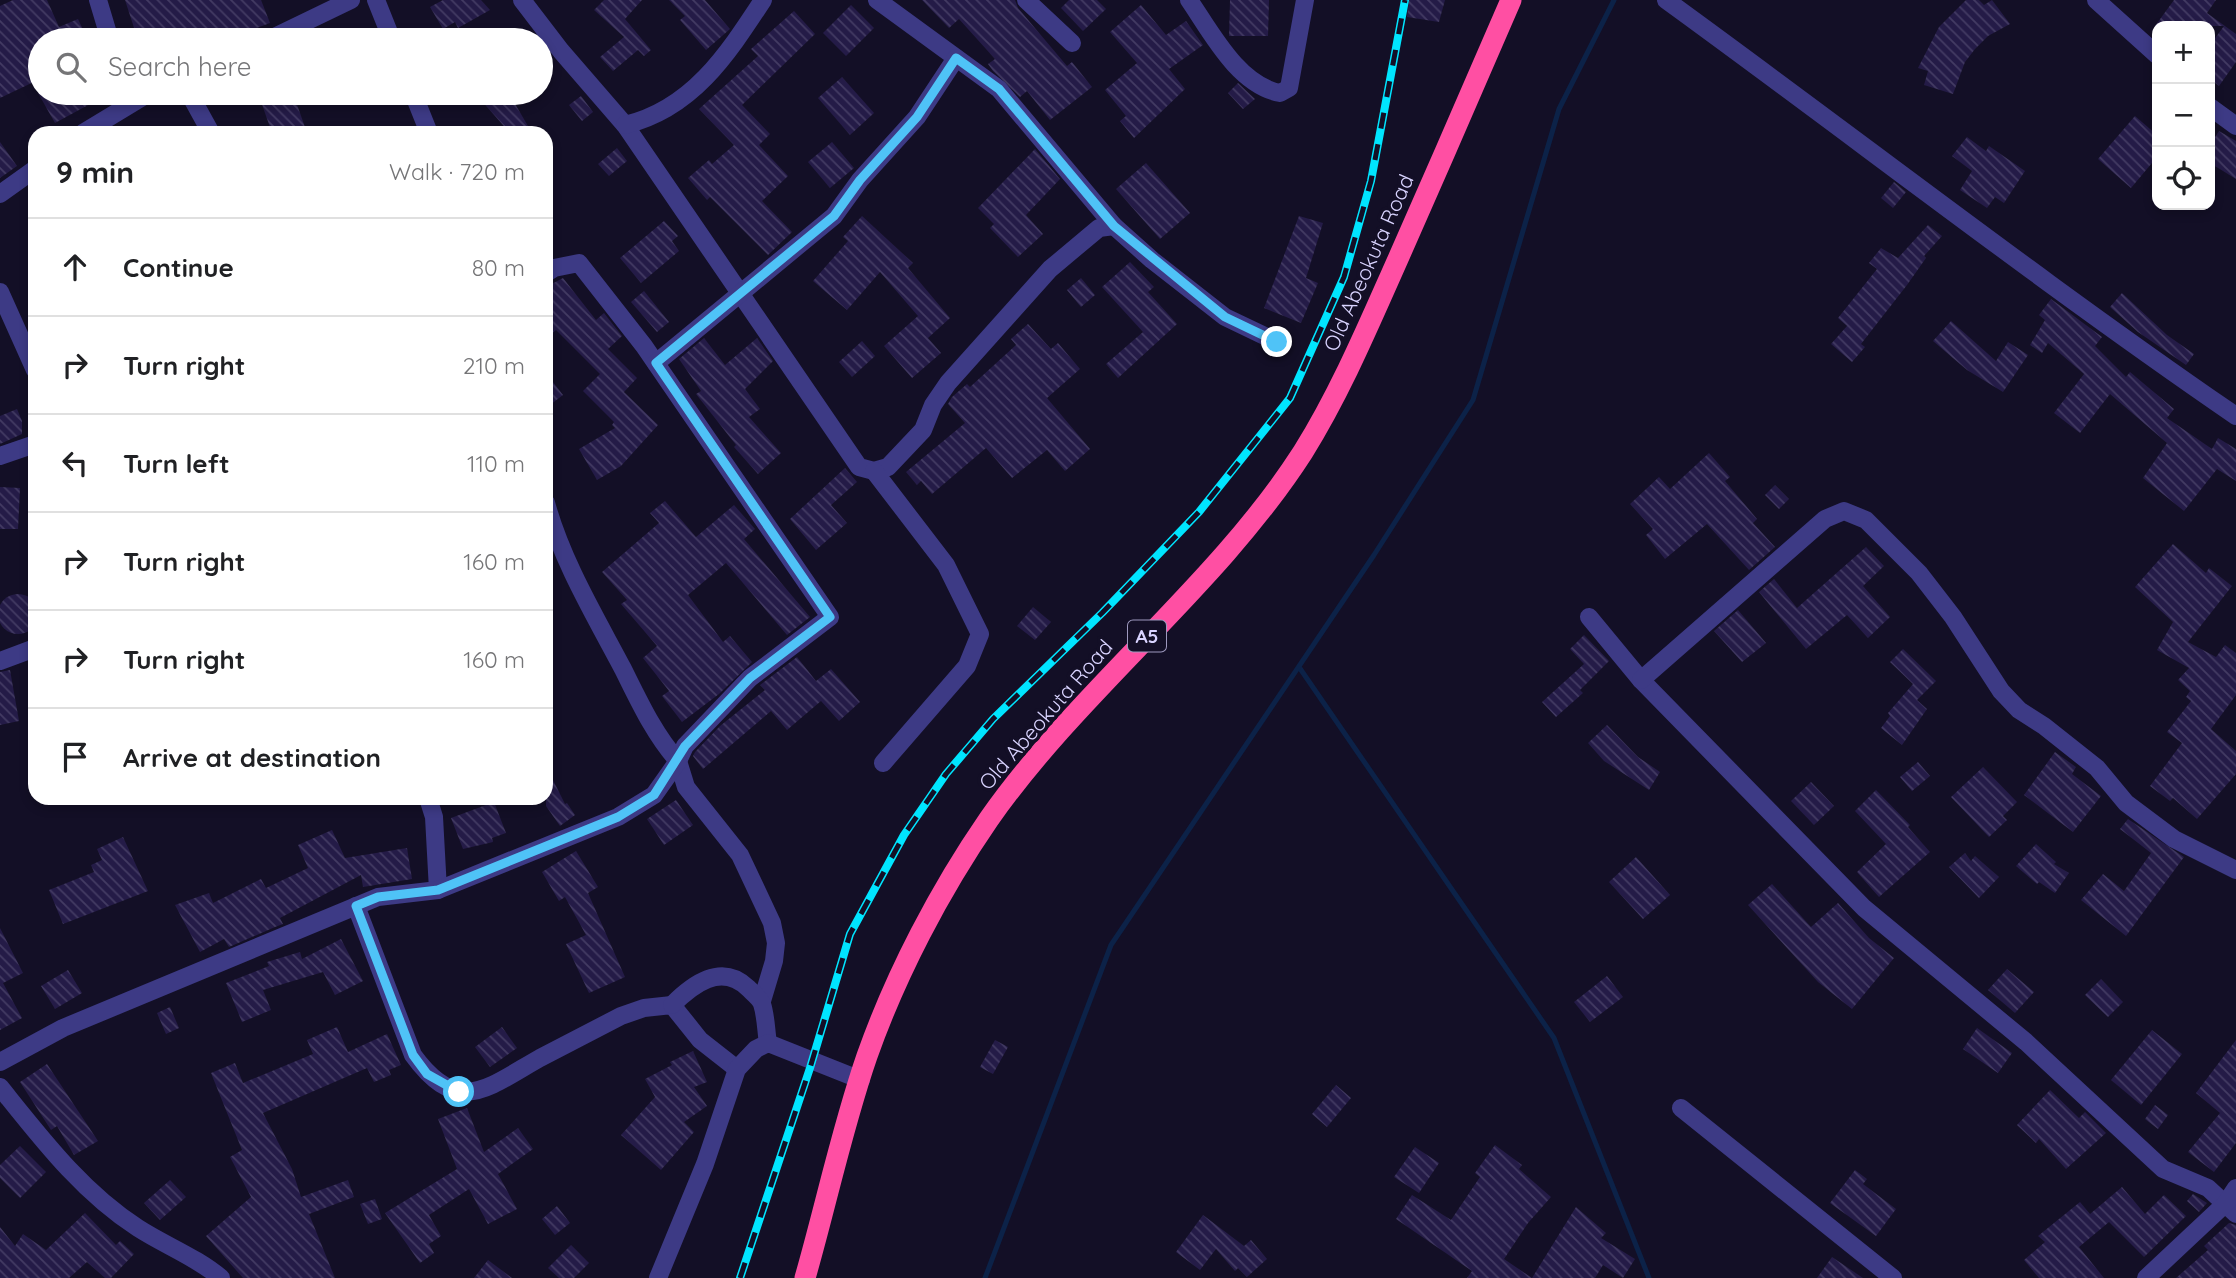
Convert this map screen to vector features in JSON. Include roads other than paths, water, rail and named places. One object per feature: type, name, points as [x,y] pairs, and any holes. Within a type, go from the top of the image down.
[{"type":"highway","name":"Old Abeokuta Road","points":[[805,1278],[867,1056],[908,963],[943,894],[989,819],[1041,753],[1258,512],[1302,452],[1349,368],[1511,0]]},
{"type":"street","points":[[99,0],[107,28]]},
{"type":"street","points":[[293,28],[351,0]]},
{"type":"street","points":[[376,0],[387,28]]},
{"type":"street","points":[[522,0],[543,28]]},
{"type":"street","points":[[625,125],[667,111],[688,96],[726,56],[763,0]]},
{"type":"street","points":[[877,0],[999,89],[1096,205],[1106,227],[1225,317],[1277,342]]},
{"type":"street","points":[[1026,0],[1072,43]]},
{"type":"street","points":[[1189,0],[1229,58],[1259,85],[1280,93],[1289,88],[1305,0]]},
{"type":"street","points":[[1666,0],[1851,134],[2100,323],[2236,416]]},
{"type":"street","points":[[2096,1],[2152,51]]},
{"type":"street","points":[[553,41],[625,125],[846,453],[859,467],[874,471],[888,467],[923,430],[933,405],[948,383],[1050,269],[1106,227]]},
{"type":"street","points":[[656,363],[690,332],[740,296],[834,216],[860,180],[917,117],[956,58]]},
{"type":"street","points":[[92,126],[117,105]]},
{"type":"street","points":[[196,105],[207,126]]},
{"type":"street","points":[[418,105],[426,126]]},
{"type":"street","points":[[2215,111],[2236,126]]},
{"type":"street","points":[[0,194],[28,174]]},
{"type":"street","points":[[0,1062],[63,1028],[378,897],[438,890],[618,817],[654,795],[678,761],[685,746],[750,678],[830,617],[656,363],[579,263],[553,269]]},
{"type":"street","points":[[0,292],[28,354]]},
{"type":"street","points":[[0,456],[28,446]]},
{"type":"street","points":[[874,471],[946,565],[980,634],[967,666],[883,763]]},
{"type":"street","points":[[1641,680],[1825,519],[1844,511],[1853,513],[1866,520],[1919,573],[1954,617],[2001,691],[2019,710],[2097,768],[2126,803],[2155,825],[2174,839],[2236,870]]},
{"type":"street","points":[[553,526],[605,636],[662,744],[678,761],[686,787],[740,855],[776,933],[774,961],[762,1002],[768,1043]]},
{"type":"street","points":[[1589,617],[1641,680],[1864,908],[2026,1042],[2163,1169],[2233,1202],[2146,1278]]},
{"type":"street","points":[[0,661],[28,651]]},
{"type":"street","points":[[430,805],[438,890]]},
{"type":"street","points":[[356,906],[413,1055],[427,1074],[459,1092],[488,1090],[621,1016],[644,1008],[672,1005],[692,986],[704,979],[720,977],[742,983],[762,1002]]},
{"type":"street","points":[[672,1005],[700,1040],[737,1069]]},
{"type":"street","points":[[658,1278],[705,1164],[737,1069],[756,1049],[768,1043],[861,1080]]},
{"type":"street","points":[[0,1087],[65,1168],[137,1227],[188,1254],[221,1278]]},
{"type":"street","points":[[1681,1108],[1893,1278]]},
{"type":"waterway","points":[[985,1278],[1111,945],[1374,555],[1473,400],[1559,109],[1614,0]]},
{"type":"waterway","points":[[1299,667],[1554,1038],[1649,1278]]},
{"type":"railway","points":[[740,1278],[810,1068],[850,934],[904,835],[946,774],[993,719],[1102,613],[1199,512],[1290,398],[1344,277],[1371,181],[1405,0]]}]
